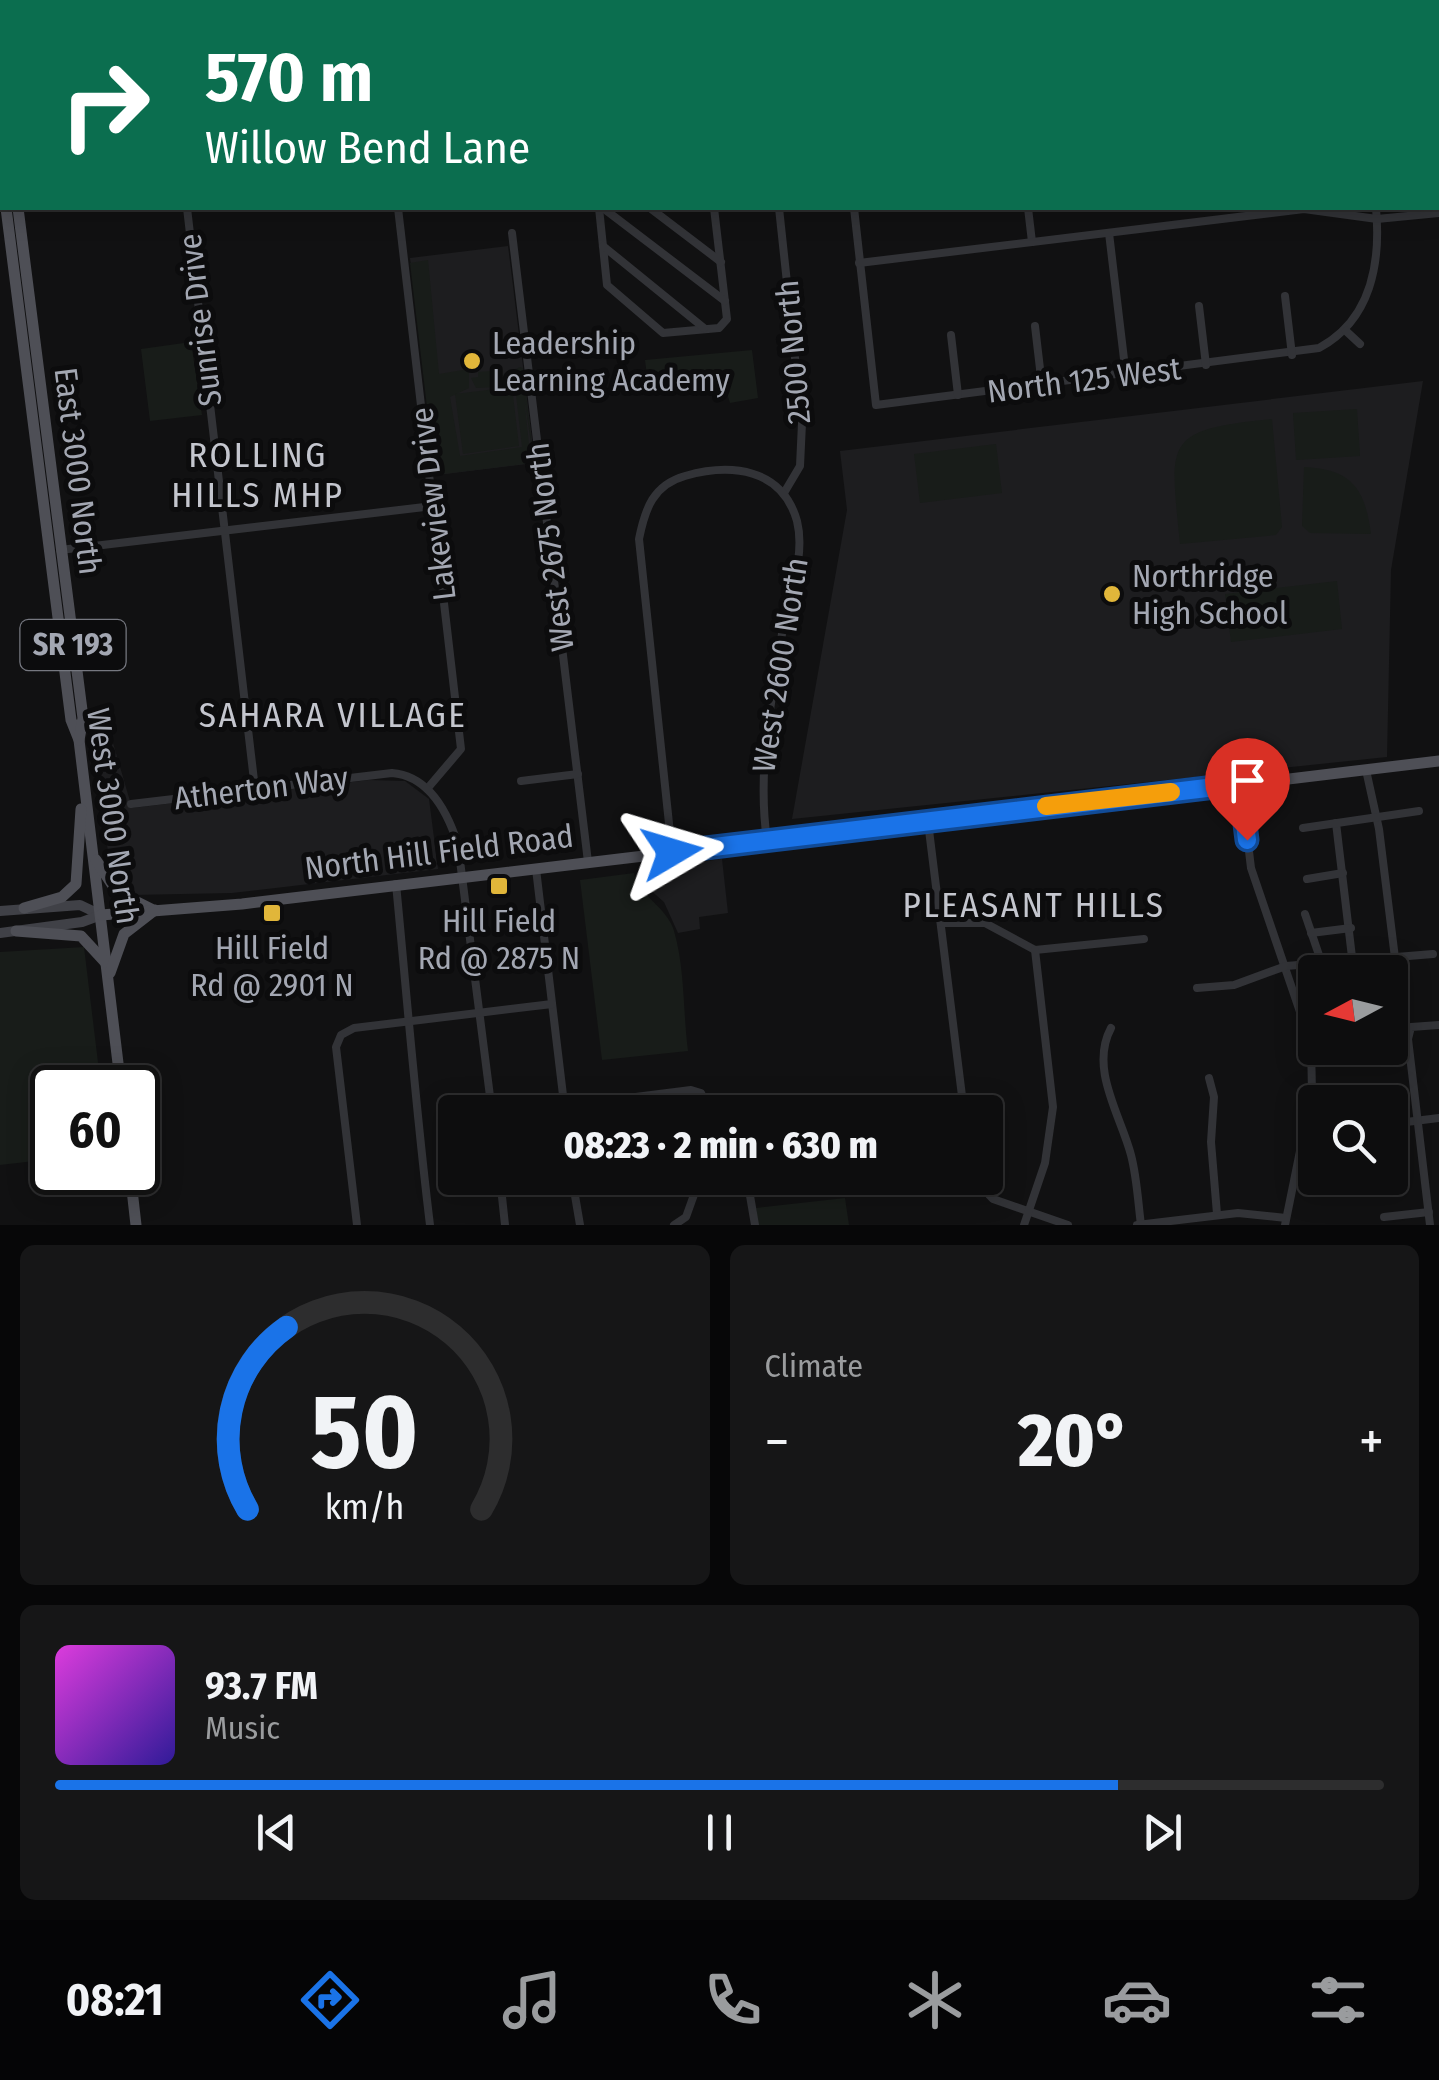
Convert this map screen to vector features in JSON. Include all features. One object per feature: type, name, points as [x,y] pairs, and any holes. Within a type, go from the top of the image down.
[{"type":"main road","name":"East 3000 North","points":[[6,210],[39,486],[53,551]]},
{"type":"main road","name":"East 3000 North","points":[[18,210],[53,551]]},
{"type":"main road","name":"West 3000 North","points":[[53,551],[71,720],[82,760],[118,1065]]},
{"type":"main road","points":[[24,908],[62,897],[78,880],[82,760]]},
{"type":"main road","name":"North Hill Field Road","points":[[101,915],[463,877],[1439,761]]},
{"type":"main road","points":[[93,854],[115,890],[155,910],[122,936],[108,971]]},
{"type":"main road","points":[[0,911],[80,904],[101,915]]},
{"type":"main road","points":[[0,933],[101,915]]},
{"type":"main road","points":[[16,931],[81,936],[108,971]]},
{"type":"main road","points":[[133,1195],[136,1225]]},
{"type":"street","name":"Sunrise Drive","points":[[187,210],[256,789]]},
{"type":"street","name":"Lakeview Drive","points":[[398,210],[460,749],[428,790]]},
{"type":"street","points":[[601,210],[607,285],[662,333],[719,328],[727,319],[715,212]]},
{"type":"street","points":[[604,210],[725,300]]},
{"type":"street","points":[[653,210],[720,262]]},
{"type":"street","name":"2500 North","points":[[778,210],[802,423],[800,466],[784,493]]},
{"type":"street","points":[[854,210],[859,263],[1296,210]]},
{"type":"street","points":[[1028,210],[1032,242]]},
{"type":"street","points":[[1312,210],[1377,218],[1439,214]]},
{"type":"street","points":[[1360,344],[1346,331],[1368,296],[1376,210]]},
{"type":"street","name":"West 2675 North","points":[[512,233],[588,862]]},
{"type":"street","points":[[1109,233],[1126,376]]},
{"type":"street","points":[[603,246],[706,329]]},
{"type":"street","name":"North 125 West","points":[[859,263],[876,405],[1292,355],[1320,348],[1346,331]]},
{"type":"street","points":[[1285,296],[1292,355]]},
{"type":"street","points":[[1199,306],[1206,365]]},
{"type":"street","points":[[1035,326],[1042,386]]},
{"type":"street","points":[[951,335],[958,396]]},
{"type":"street","points":[[672,852],[639,560],[644,516],[651,497],[671,480],[690,474],[745,469],[784,493]]},
{"type":"street","name":"West 2600 North","points":[[767,840],[762,790],[782,636],[800,546],[798,525],[784,493]]},
{"type":"street","points":[[53,551],[433,506]]},
{"type":"street","points":[[1366,770],[1379,830],[1396,955]]},
{"type":"street","name":"Atherton Way","points":[[131,804],[392,774],[404,774],[428,790]]},
{"type":"street","points":[[521,782],[578,774]]},
{"type":"street","points":[[1240,784],[1251,868],[1311,1044],[1312,1085]]},
{"type":"street","points":[[428,790],[452,825],[463,877],[490,1095]]},
{"type":"street","points":[[1303,828],[1419,812]]},
{"type":"street","points":[[928,822],[962,1095]]},
{"type":"street","points":[[1336,823],[1352,955]]},
{"type":"street","points":[[536,868],[562,1095]]},
{"type":"street","points":[[1307,879],[1343,873]]},
{"type":"street","points":[[396,884],[430,1225]]},
{"type":"street","points":[[1305,914],[1319,955]]},
{"type":"street","points":[[941,923],[985,923],[1036,950],[1144,939]]},
{"type":"street","points":[[1312,933],[1351,928]]},
{"type":"street","points":[[1024,1225],[1045,1163],[1052,1107],[1036,950]]},
{"type":"street","points":[[1408,957],[1432,954]]},
{"type":"street","points":[[1198,988],[1234,985],[1298,964]]},
{"type":"street","points":[[357,1225],[336,1047],[341,1035],[354,1028],[552,1004]]},
{"type":"street","points":[[1430,1225],[1408,1039],[1411,1027],[1439,1025]]},
{"type":"street","points":[[1111,1028],[1104,1060],[1117,1124],[1130,1154],[1139,1225],[1217,1214],[1285,1221],[1298,1170]]},
{"type":"street","points":[[1209,1078],[1214,1098],[1211,1142],[1217,1214]]},
{"type":"street","points":[[658,1095],[691,1090],[702,1095]]},
{"type":"street","points":[[1408,1121],[1439,1118]]},
{"type":"street","points":[[502,1195],[506,1225]]},
{"type":"street","points":[[575,1195],[580,1225]]},
{"type":"street","points":[[674,1225],[686,1217],[694,1195]]},
{"type":"street","points":[[750,1195],[755,1225]]},
{"type":"street","points":[[986,1195],[1068,1225]]},
{"type":"street","points":[[1384,1217],[1429,1212]]},
{"type":"shaded area","name":"Leadership Learning Academy","points":[[508,246],[535,463],[437,475],[410,258]]},
{"type":"shaded area","points":[[428,260],[439,374],[469,369],[469,388],[450,397],[460,456],[522,447],[515,386],[476,388],[471,378],[478,377],[478,372],[492,371],[498,378],[521,375],[501,376],[520,367],[534,463],[524,397],[531,463],[435,475],[410,263]]},
{"type":"shaded area","points":[[191,342],[202,415],[150,421],[141,349]]},
{"type":"shaded area","points":[[752,350],[758,398],[730,403],[724,384],[649,392],[645,360]]},
{"type":"shaded area","name":"Northridge High School","points":[[1423,381],[1391,570],[1387,757],[792,819],[847,510],[840,451]]},
{"type":"shaded area","points":[[512,387],[519,446],[463,454],[455,394]]},
{"type":"shaded area","points":[[1357,409],[1360,456],[1296,460],[1293,413]]},
{"type":"shaded area","points":[[1272,419],[1282,527],[1276,535],[1180,544],[1175,483],[1181,447],[1192,436],[1210,429]]},
{"type":"shaded area","points":[[996,444],[1002,493],[920,503],[914,454]]},
{"type":"shaded area","points":[[1304,467],[1334,472],[1353,484],[1365,505],[1371,534],[1310,533],[1302,526]]},
{"type":"shaded area","points":[[1337,581],[1342,629],[1231,642],[1225,594]]},
{"type":"shaded area","points":[[104,732],[111,736],[132,808],[369,780],[405,781],[429,799],[438,869],[232,893],[132,895],[121,890],[111,874],[92,734]]},
{"type":"shaded area","points":[[722,859],[728,913],[699,917],[700,929],[678,933],[664,902],[640,881],[638,870]]},
{"type":"shaded area","points":[[634,873],[674,931],[688,1051],[602,1060],[580,880]]},
{"type":"shaded area","points":[[84,947],[98,1065],[30,1065],[30,1162],[0,1165],[0,952]]},
{"type":"shaded area","points":[[845,1198],[849,1225],[758,1225],[756,1208]]},
{"type":"slow traffic","points":[[1046,806],[1171,792]]},
{"type":"place","name":"Leadership Learning Academy","points":[[472,361]]},
{"type":"place","name":"Northridge High School","points":[[1112,594]]},
{"type":"place","name":"Hill Field Rd @ 2875 N","points":[[499,886]]},
{"type":"place","name":"Hill Field Rd @ 2901 N","points":[[272,913]]},
{"type":"district","name":"ROLLING HILLS MHP","points":[[258,475]]},
{"type":"district","name":"SAHARA VILLAGE","points":[[333,715]]},
{"type":"district","name":"PLEASANT HILLS","points":[[1034,905]]},
{"type":"route","points":[[672,852],[1240,784],[1247,840]]}]
